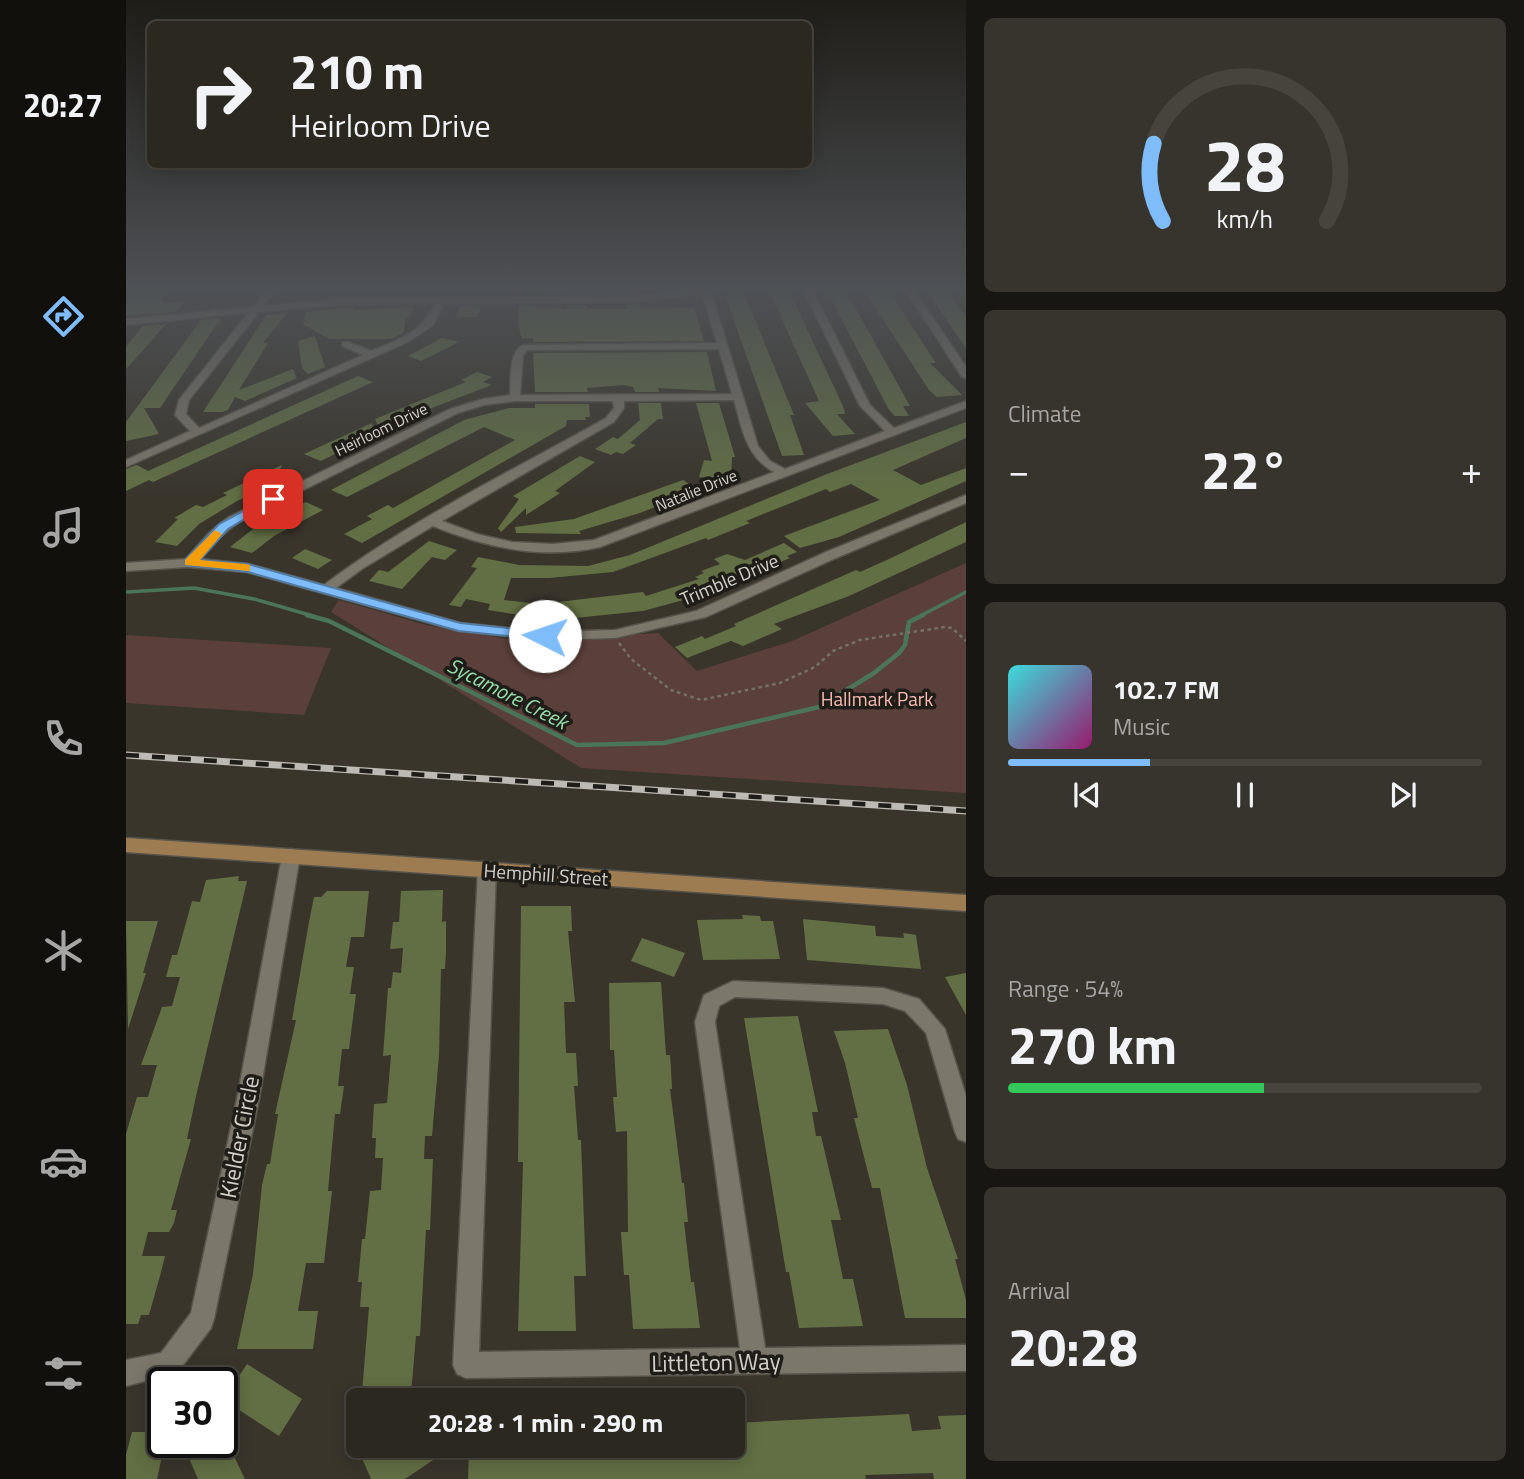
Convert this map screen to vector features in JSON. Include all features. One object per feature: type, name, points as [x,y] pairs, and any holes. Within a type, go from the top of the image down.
[{"type":"street","points":[[198,433],[180,415],[184,400],[215,360]]},
{"type":"street","points":[[126,464],[361,360]]},
{"type":"street","points":[[515,398],[518,360]]},
{"type":"street","points":[[726,360],[753,447],[766,463],[782,472]]},
{"type":"street","points":[[842,360],[865,406],[891,431]]},
{"type":"street","points":[[956,360],[966,375]]},
{"type":"street","points":[[324,591],[357,566],[432,521],[610,420],[619,408],[618,397]]},
{"type":"street","name":"Heirloom Drive","points":[[190,563],[223,527],[251,510],[454,411],[483,402],[515,398],[738,397]]},
{"type":"street","name":"Natalie Drive","points":[[432,521],[488,543],[536,549],[580,547],[616,538],[782,472],[966,404]]},
{"type":"street","name":"Trimble Drive","points":[[126,567],[190,563],[248,568],[459,627],[545,636],[615,634],[701,614],[831,555],[966,499]]},
{"type":"street","name":"Hemphill Street","points":[[126,845],[966,904]]},
{"type":"street","name":"Kielder Circle","points":[[126,1373],[168,1364],[202,1319],[248,1100],[291,856]]},
{"type":"street","name":"Littleton Way","points":[[487,870],[466,1365],[966,1358]]},
{"type":"street","points":[[754,1361],[705,1022],[711,1001],[733,989],[883,996],[912,1005],[935,1029],[966,1132]]},
{"type":"path","points":[[615,634],[628,660],[644,668],[675,694],[701,700],[780,683],[815,667],[844,646],[873,636],[952,628],[966,642]]},
{"type":"green space","name":"Hallmark Park","points":[[966,563],[966,793],[581,768],[331,612],[339,600],[426,625],[519,641],[658,633],[697,671],[792,641]]},
{"type":"green space","points":[[126,635],[331,648],[304,715],[126,703]]},
{"type":"building","points":[[126,360],[134,360],[126,369]]},
{"type":"building","points":[[172,360],[193,360],[160,408],[144,408],[159,434],[126,441],[126,422]]},
{"type":"building","points":[[237,360],[257,360],[239,390],[293,369],[297,378],[245,401],[235,397],[228,410],[203,412]]},
{"type":"building","points":[[301,360],[323,360],[325,367],[308,374],[302,368]]},
{"type":"building","points":[[533,360],[709,360],[716,391],[658,388],[659,392],[635,392],[633,387],[624,385],[587,388],[588,392],[535,392]]},
{"type":"building","points":[[748,360],[772,360],[794,415],[790,415],[804,455],[782,456]]},
{"type":"building","points":[[800,360],[821,360],[845,414],[837,414],[855,434],[833,436],[805,403],[819,401]]},
{"type":"building","points":[[863,360],[884,360],[910,406],[903,406],[909,416],[895,416],[889,410]]},
{"type":"building","points":[[909,360],[934,360],[936,363],[930,363],[962,395],[937,397],[929,390]]},
{"type":"building","points":[[477,372],[492,377],[483,382],[492,385],[379,428],[375,419],[466,382],[461,380]]},
{"type":"building","points":[[358,376],[373,382],[153,482],[149,480],[126,491],[126,469],[137,465],[148,471]]},
{"type":"building","points":[[638,403],[661,403],[663,419],[658,419],[630,443],[636,445],[623,454],[616,452],[611,455],[595,449],[613,437],[618,439],[640,420]]},
{"type":"building","points":[[696,403],[719,403],[735,457],[732,457],[731,480],[699,477],[704,460],[712,461]]},
{"type":"building","points":[[535,404],[589,404],[590,417],[585,417],[586,420],[567,420],[566,426],[362,543],[344,534],[372,519],[367,516],[388,505],[393,508],[515,440],[484,427],[347,497],[331,490],[464,420],[509,408],[535,408]]},
{"type":"building","points":[[966,422],[966,438],[893,470],[921,485],[966,468],[966,481],[839,537],[800,548],[784,536],[880,500],[851,484],[830,492],[826,489],[746,521],[750,523],[708,540],[706,538],[613,572],[549,578],[511,578],[504,600],[541,604],[643,592],[646,596],[699,579],[695,577],[704,573],[701,571],[720,564],[714,559],[727,554],[745,560],[784,543],[797,552],[787,556],[790,558],[698,596],[643,611],[575,618],[532,617],[488,610],[490,604],[466,599],[461,607],[449,605],[477,568],[471,567],[478,557],[519,565],[588,566],[630,555],[827,474]]},
{"type":"building","points":[[372,423],[375,434],[321,461],[304,454]]},
{"type":"building","points":[[580,456],[595,462],[555,491],[560,493],[526,515],[526,508],[501,532],[498,528],[519,499],[513,496]]},
{"type":"building","points":[[282,465],[273,485],[237,501],[199,524],[177,546],[155,542],[178,519],[174,518],[196,505],[203,507],[227,495],[223,493]]},
{"type":"building","points":[[683,480],[698,490],[640,513],[579,531],[581,534],[516,533],[515,527],[574,519]]},
{"type":"building","points":[[306,502],[323,510],[274,536],[252,553],[230,547],[253,529]]},
{"type":"building","points":[[966,522],[966,542],[849,596],[774,624],[782,629],[743,646],[731,641],[687,658],[675,647],[702,636],[705,639],[736,626],[734,624],[856,570],[860,572]]},
{"type":"building","points":[[429,541],[457,550],[445,560],[432,557],[402,589],[369,581],[379,570],[388,572]]},
{"type":"building","points":[[305,549],[332,560],[318,569],[292,558]]},
{"type":"building","points":[[239,876],[238,881],[247,881],[196,1096],[187,1139],[191,1139],[171,1210],[177,1210],[174,1223],[169,1232],[148,1232],[142,1256],[165,1256],[149,1315],[141,1315],[138,1324],[126,1324],[126,1134],[137,1097],[148,1097],[157,1065],[141,1065],[162,1007],[172,1006],[180,977],[166,977],[172,955],[177,955],[192,901],[200,902],[206,880]]},
{"type":"building","points":[[443,890],[442,922],[446,921],[445,969],[441,969],[439,1055],[432,1136],[425,1136],[424,1159],[433,1159],[430,1230],[426,1230],[420,1336],[416,1336],[412,1388],[362,1388],[369,1307],[360,1307],[362,1282],[358,1282],[370,1191],[381,1190],[383,1158],[375,1158],[376,1138],[372,1138],[374,1104],[387,1103],[391,1055],[383,1056],[388,988],[391,988],[393,972],[401,973],[403,948],[390,949],[393,922],[399,922],[401,891]]},
{"type":"building","points":[[327,891],[369,891],[364,937],[351,937],[346,967],[354,967],[350,994],[356,994],[349,1049],[342,1049],[338,1086],[344,1086],[340,1114],[335,1114],[328,1191],[332,1191],[324,1263],[306,1263],[298,1311],[318,1311],[313,1349],[237,1349],[253,1274],[262,1185],[267,1164],[270,1164],[278,1114],[275,1114],[296,1020],[292,1020],[309,922],[314,897],[321,897]]},
{"type":"building","points":[[521,906],[571,906],[572,931],[568,931],[575,1002],[564,1002],[566,1053],[576,1053],[578,1086],[574,1086],[578,1140],[581,1140],[586,1276],[574,1276],[576,1331],[518,1331],[523,1162],[518,1162]]},
{"type":"building","points":[[742,915],[760,916],[761,921],[773,921],[780,959],[703,960],[697,920],[743,919]]},
{"type":"building","points":[[803,919],[875,926],[876,936],[904,938],[903,933],[916,935],[921,969],[807,960]]},
{"type":"building","points":[[126,921],[158,921],[143,973],[146,973],[128,1029]]},
{"type":"building","points":[[642,938],[685,953],[674,977],[631,961]]},
{"type":"building","points":[[966,973],[966,1015],[945,977]]},
{"type":"building","points":[[661,982],[666,1055],[670,1055],[670,1089],[688,1222],[684,1222],[700,1328],[633,1329],[629,1275],[624,1275],[621,1232],[628,1232],[627,1131],[616,1132],[613,1097],[617,1097],[614,1050],[610,1050],[609,983]]},
{"type":"building","points":[[798,1016],[818,1112],[812,1112],[816,1136],[821,1136],[841,1220],[831,1220],[843,1279],[853,1279],[863,1326],[799,1328],[789,1272],[786,1272],[744,1018]]},
{"type":"building","points":[[888,1029],[907,1085],[927,1168],[958,1259],[955,1259],[966,1300],[966,1318],[905,1318],[880,1188],[872,1188],[854,1118],[858,1118],[845,1063],[834,1031]]},
{"type":"building","points":[[247,1364],[302,1399],[279,1436],[238,1409],[239,1376]]},
{"type":"building","points":[[909,1414],[912,1431],[941,1429],[938,1416],[966,1415],[966,1479],[934,1479],[933,1473],[865,1475],[866,1479],[468,1479],[469,1458],[745,1458],[745,1422]]},
{"type":"building","points":[[132,1432],[147,1432],[147,1458],[162,1458],[157,1479],[126,1479],[126,1455]]},
{"type":"building","points":[[189,1458],[235,1458],[245,1479],[198,1479]]},
{"type":"building","points":[[362,1458],[436,1458],[405,1479],[371,1479]]},
{"type":"waterway","name":"Sycamore Creek","points":[[126,592],[194,588],[254,599],[313,616]]},
{"type":"waterway","name":"Sycamore Creek","points":[[920,616],[966,592]]},
{"type":"waterway","name":"Sycamore Creek","points":[[307,615],[329,621],[577,745],[664,743],[819,707],[874,673],[899,653],[905,645],[909,622],[923,615]]},
{"type":"railway","points":[[126,755],[966,811]]},
{"type":"slow traffic","points":[[215,534],[190,563],[245,568]]},
{"type":"route","points":[[273,499],[223,527],[190,563],[248,568],[459,627],[545,636]]}]
